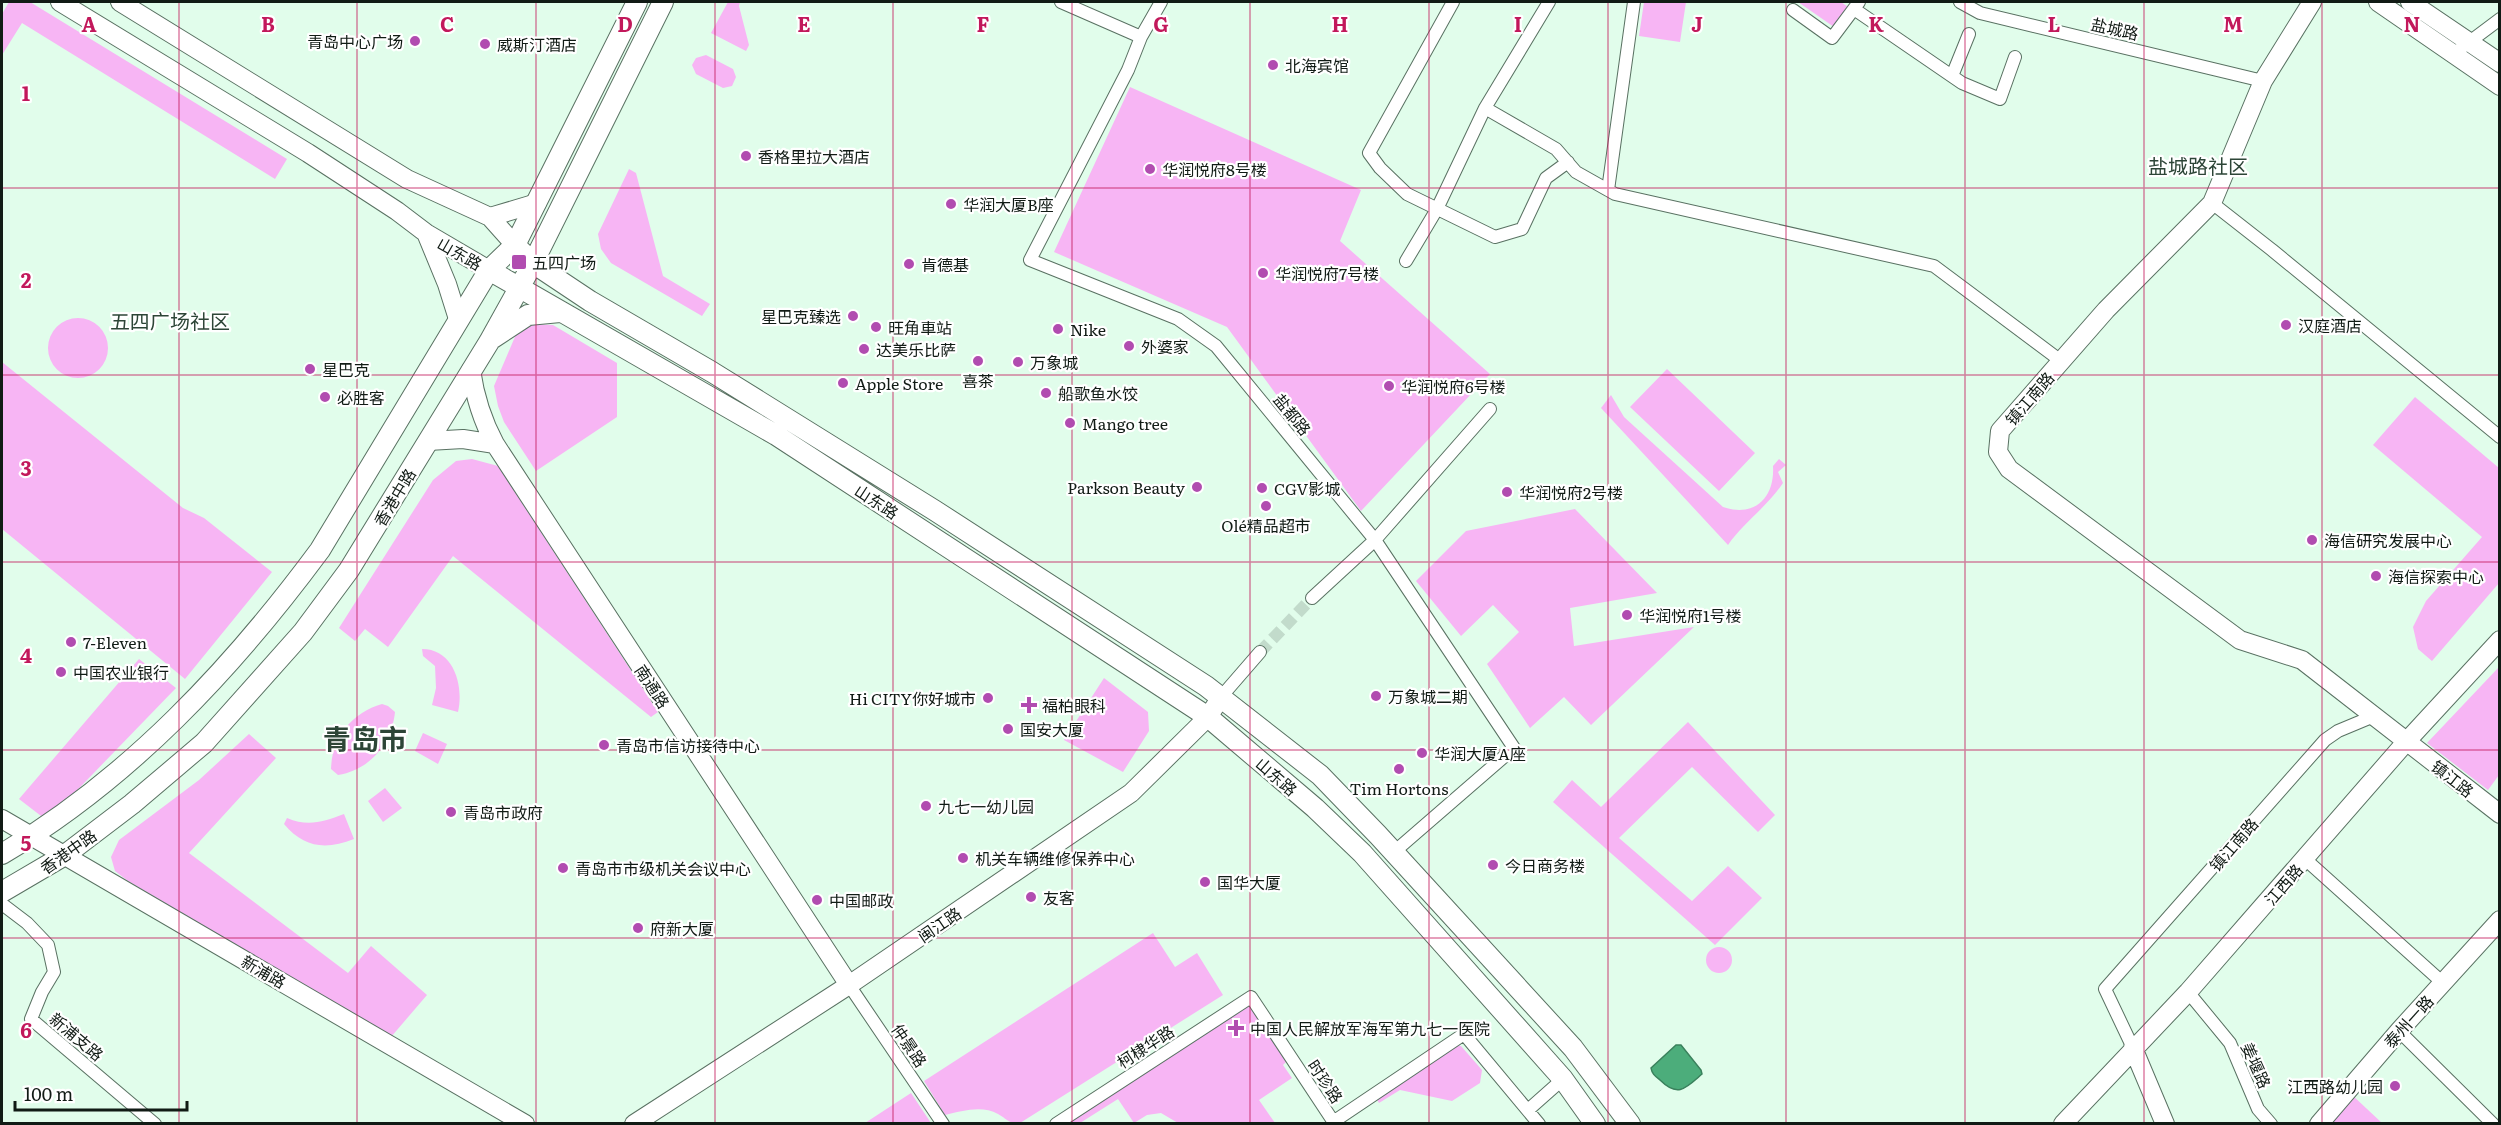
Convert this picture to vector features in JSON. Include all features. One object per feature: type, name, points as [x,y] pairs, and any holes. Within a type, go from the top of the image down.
[{"type":"main road","name":"香港中路","points":[[2,854],[32,837],[102,784],[174,723],[275,609],[320,550],[489,270],[515,245],[637,2]]},
{"type":"main road","name":"香港中路","points":[[2,892],[65,855],[132,804],[204,743],[303,632],[349,570],[489,342],[533,263],[663,2]]},
{"type":"main road","name":"山东路","points":[[515,245],[533,263],[590,301],[712,372],[934,510],[1221,697],[1320,775],[1394,852],[1573,1048],[1630,1124]]},
{"type":"main road","name":"山东路","points":[[489,270],[776,435],[1208,717],[1315,808],[1362,853],[1563,1079],[1595,1124]]},
{"type":"main road","points":[[489,342],[528,315],[560,312]]},
{"type":"street","name":"山东路","points":[[60,2],[308,153],[397,211],[426,233],[489,270]]},
{"type":"street","name":"山东路","points":[[120,2],[406,179],[490,218],[515,245]]},
{"type":"street","points":[[1060,2],[1141,37],[1161,2]]},
{"type":"street","points":[[1453,2],[1369,153],[1380,168],[1407,194],[1495,237],[1522,229],[1546,178],[1568,162]]},
{"type":"street","points":[[1406,261],[1437,209],[1485,108],[1549,2]]},
{"type":"street","points":[[1608,190],[1634,2]]},
{"type":"street","name":"盐城路","points":[[1960,2],[1980,13],[2263,81]]},
{"type":"street","name":"镇江南路","points":[[2312,2],[2263,81],[2212,203],[2106,310],[2000,430],[1998,452],[2009,469],[2240,640],[2302,660],[2406,742]]},
{"type":"street","points":[[2378,2],[2499,86]]},
{"type":"street","points":[[2410,2],[2499,63]]},
{"type":"street","points":[[1793,10],[1832,38],[1857,5],[1962,83],[2000,99],[2015,57]]},
{"type":"street","points":[[2452,55],[2499,19]]},
{"type":"street","points":[[1952,76],[1969,34]]},
{"type":"street","name":"盐都路","points":[[1141,37],[1128,70],[1030,260],[1178,319],[1216,345],[1375,540],[1514,748],[1394,852]]},
{"type":"street","points":[[1485,108],[1556,149],[1576,172],[1615,194],[1934,266],[2061,362]]},
{"type":"street","points":[[490,218],[537,203]]},
{"type":"street","points":[[2212,203],[2499,437]]},
{"type":"street","points":[[426,233],[447,284],[458,319]]},
{"type":"street","name":"南通路","points":[[471,370],[482,420],[495,444],[849,985]]},
{"type":"street","points":[[1312,598],[1375,540],[1490,409]]},
{"type":"street","points":[[428,441],[472,440],[495,444]]},
{"type":"street","name":"江西路","points":[[2063,1124],[2188,992],[2406,742],[2499,640]]},
{"type":"street","points":[[1221,697],[1260,652]]},
{"type":"street","name":"闽江路","points":[[634,1124],[849,985],[1131,793],[1208,717],[1221,697]]},
{"type":"street","name":"镇江南路","points":[[2133,1048],[2105,989],[2325,740],[2338,731],[2374,716]]},
{"type":"street","name":"镇江路","points":[[2406,742],[2499,814]]},
{"type":"street","name":"新浦路","points":[[2,819],[525,1124]]},
{"type":"street","points":[[2305,859],[2443,983]]},
{"type":"street","name":"新浦支路","points":[[2,904],[27,923],[48,945],[54,972],[42,992],[31,1019],[155,1124]]},
{"type":"street","name":"泰州一路","points":[[2319,1124],[2499,920]]},
{"type":"street","name":"仲景路","points":[[849,985],[943,1124]]},
{"type":"street","name":"姜堰路","points":[[2188,992],[2230,1043],[2258,1109],[2271,1124]]},
{"type":"street","name":"时珍路","points":[[1251,997],[1334,1123]]},
{"type":"street","name":"柯棣华路","points":[[1056,1124],[1251,997]]},
{"type":"street","points":[[2399,1031],[2493,1124]]},
{"type":"street","points":[[1334,1123],[1464,1034],[1539,1124]]},
{"type":"street","points":[[2133,1048],[2165,1124]]},
{"type":"street","points":[[1528,1110],[1563,1079]]},
{"type":"shaded area","points":[[9,2],[30,2],[287,159],[275,179],[22,23],[2,55],[2,14]]},
{"type":"shaded area","points":[[728,2],[740,2],[749,45],[746,51],[711,33]]},
{"type":"shaded area","points":[[1644,2],[1686,2],[1680,42],[1639,36]]},
{"type":"shaded area","points":[[1798,2],[1841,2],[1848,7],[1834,27]]},
{"type":"shaded area","points":[[706,55],[733,69],[736,77],[732,86],[723,88],[696,74],[692,65],[696,58]]},
{"type":"shaded area","points":[[1130,87],[1361,190],[1340,241],[1490,374],[1361,511],[1227,327],[1054,252]]},
{"type":"shaded area","points":[[629,169],[636,173],[663,276],[710,304],[702,316],[611,263],[601,249],[598,234]]},
{"type":"shaded area","points":[[72,318],[84,318],[95,323],[103,331],[108,348],[106,360],[95,373],[84,378],[72,378],[61,373],[53,365],[48,354],[48,342],[53,331],[61,323]]},
{"type":"shaded area","points":[[532,324],[553,325],[617,363],[617,417],[536,471],[504,422],[494,386],[517,332]]},
{"type":"shaded area","points":[[2,362],[183,508],[204,518],[272,572],[185,679],[2,529]]},
{"type":"shaded area","points":[[1667,369],[1755,453],[1719,491],[1630,407]]},
{"type":"shaded area","points":[[1611,395],[1624,417],[1723,507],[1745,510],[1761,502],[1771,487],[1773,466],[1779,459],[1786,465],[1778,472],[1783,483],[1728,545],[1601,408]]},
{"type":"shaded area","points":[[2415,397],[2499,468],[2499,583],[2432,661],[2418,649],[2413,627],[2426,601],[2482,537],[2373,445]]},
{"type":"shaded area","points":[[472,459],[498,466],[658,712],[651,717],[453,556],[388,647],[365,629],[355,641],[339,628],[433,480],[456,461]]},
{"type":"shaded area","points":[[1575,509],[1657,593],[1570,608],[1574,646],[1694,627],[1591,725],[1564,697],[1530,728],[1487,664],[1519,632],[1493,605],[1461,636],[1416,581],[1466,531]]},
{"type":"shaded area","points":[[422,649],[442,655],[449,662],[458,681],[458,712],[432,705],[436,688],[435,666],[423,656]]},
{"type":"shaded area","points":[[139,659],[176,688],[58,810],[45,819],[19,799]]},
{"type":"shaded area","points":[[2499,667],[2499,775],[2488,790],[2427,743]]},
{"type":"shaded area","points":[[1104,678],[1148,712],[1149,731],[1123,772],[1064,740]]},
{"type":"shaded area","points":[[382,704],[395,712],[384,744],[369,761],[350,772],[338,775],[331,769],[339,737],[353,720],[371,708]]},
{"type":"shaded area","points":[[1688,722],[1775,815],[1758,832],[1692,767],[1619,838],[1692,901],[1728,866],[1762,898],[1715,945],[1553,802],[1572,780],[1601,807]]},
{"type":"shaded area","points":[[423,733],[447,744],[438,764],[415,751]]},
{"type":"shaded area","points":[[249,734],[276,758],[189,853],[348,973],[371,946],[427,995],[391,1037],[128,881],[115,871],[111,857],[119,840],[199,780]]},
{"type":"shaded area","points":[[385,788],[402,808],[383,822],[368,801]]},
{"type":"shaded area","points":[[344,814],[354,839],[334,845],[316,845],[308,842],[299,838],[284,824],[287,818],[309,823]]},
{"type":"shaded area","points":[[1153,933],[1175,967],[1197,953],[1223,995],[1020,1123],[1011,1122],[992,1111],[985,1110],[945,1115],[924,1081]]},
{"type":"shaded area","points":[[1719,947],[1728,951],[1732,960],[1728,969],[1719,973],[1710,969],[1706,960],[1710,951]]},
{"type":"shaded area","points":[[1248,1003],[1287,1061],[1283,1065],[1292,1078],[1259,1100],[1275,1123],[1178,1123],[1161,1113],[1147,1115],[1134,1123],[1118,1099],[1080,1123],[1065,1124]]},
{"type":"shaded area","points":[[1456,1045],[1461,1046],[1482,1070],[1480,1083],[1452,1101],[1400,1090],[1379,1103],[1375,1096]]},
{"type":"shaded area","points":[[1676,1045],[1681,1045],[1702,1074],[1686,1087],[1677,1090],[1672,1089],[1654,1075],[1651,1068]]},
{"type":"shaded area","points":[[911,1093],[931,1123],[865,1123]]},
{"type":"shaded area","points":[[2351,1094],[2382,1123],[2325,1124]]},
{"type":"tunnel","points":[[1260,652],[1312,598]]},
{"type":"place","name":"青岛中心广场","points":[[415,41]]},
{"type":"place","name":"威斯汀酒店","points":[[485,44]]},
{"type":"place","name":"北海宾馆","points":[[1273,65]]},
{"type":"place","name":"香格里拉大酒店","points":[[746,156]]},
{"type":"place","name":"华润悦府8号楼","points":[[1150,169]]},
{"type":"place","name":"华润大厦B座","points":[[951,204]]},
{"type":"place","name":"五四广场","points":[[519,262]]},
{"type":"place","name":"肯德基","points":[[909,264]]},
{"type":"place","name":"华润悦府7号楼","points":[[1263,273]]},
{"type":"place","name":"星巴克臻选","points":[[853,316]]},
{"type":"place","name":"汉庭酒店","points":[[2286,325]]},
{"type":"place","name":"旺角車站","points":[[876,327]]},
{"type":"place","name":"Nike","points":[[1058,329]]},
{"type":"place","name":"外婆家","points":[[1129,346]]},
{"type":"place","name":"达美乐比萨","points":[[864,349]]},
{"type":"place","name":"喜茶","points":[[978,361]]},
{"type":"place","name":"万象城","points":[[1018,362]]},
{"type":"place","name":"星巴克","points":[[310,369]]},
{"type":"place","name":"Apple Store","points":[[843,383]]},
{"type":"place","name":"华润悦府6号楼","points":[[1389,386]]},
{"type":"place","name":"船歌鱼水饺","points":[[1046,393]]},
{"type":"place","name":"必胜客","points":[[325,397]]},
{"type":"place","name":"Mango tree","points":[[1070,423]]},
{"type":"place","name":"Parkson Beauty","points":[[1197,487]]},
{"type":"place","name":"CGV影城","points":[[1262,488]]},
{"type":"place","name":"华润悦府2号楼","points":[[1507,492]]},
{"type":"place","name":"Olé精品超市","points":[[1266,506]]},
{"type":"place","name":"海信研究发展中心","points":[[2312,540]]},
{"type":"place","name":"海信探索中心","points":[[2376,576]]},
{"type":"place","name":"华润悦府1号楼","points":[[1627,615]]},
{"type":"place","name":"7-Eleven","points":[[71,642]]},
{"type":"place","name":"中国农业银行","points":[[61,672]]},
{"type":"place","name":"万象城二期","points":[[1376,696]]},
{"type":"place","name":"Hi CITY你好城市","points":[[988,698]]},
{"type":"place","name":"福柏眼科","points":[[1029,705]]},
{"type":"place","name":"国安大厦","points":[[1008,729]]},
{"type":"place","name":"青岛市信访接待中心","points":[[604,745]]},
{"type":"place","name":"华润大厦A座","points":[[1422,753]]},
{"type":"place","name":"Tim Hortons","points":[[1399,769]]},
{"type":"place","name":"九七一幼儿园","points":[[926,806]]},
{"type":"place","name":"青岛市政府","points":[[451,812]]},
{"type":"place","name":"机关车辆维修保养中心","points":[[963,858]]},
{"type":"place","name":"今日商务楼","points":[[1493,865]]},
{"type":"place","name":"青岛市市级机关会议中心","points":[[563,868]]},
{"type":"place","name":"国华大厦","points":[[1205,882]]},
{"type":"place","name":"友客","points":[[1031,897]]},
{"type":"place","name":"中国邮政","points":[[817,900]]},
{"type":"place","name":"府新大厦","points":[[638,928]]},
{"type":"place","name":"中国人民解放军海军第九七一医院","points":[[1236,1028]]},
{"type":"place","name":"江西路幼儿园","points":[[2395,1086]]},
{"type":"district","name":"盐城路社区","points":[[2198,165]]},
{"type":"district","name":"五四广场社区","points":[[170,320]]},
{"type":"district","name":"青岛市","points":[[365,738]]}]
